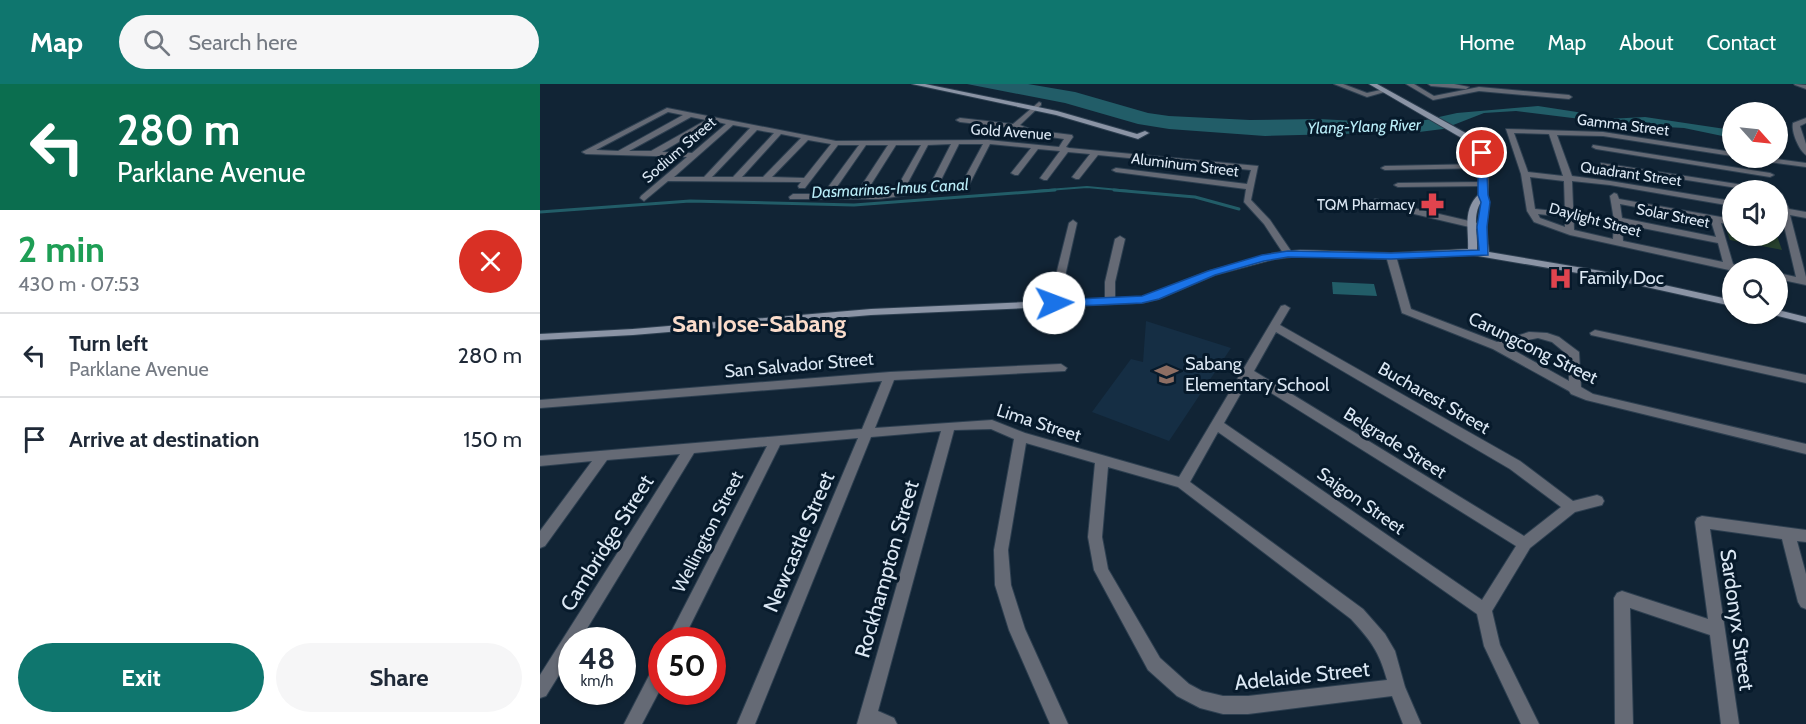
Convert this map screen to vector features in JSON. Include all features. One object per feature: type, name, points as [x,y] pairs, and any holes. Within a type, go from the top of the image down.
[{"type":"street","points":[[915,84],[1036,106],[1077,112],[1145,133],[1138,137],[1036,106],[942,84]]},
{"type":"street","points":[[1337,84],[1367,95],[1385,91]]},
{"type":"street","points":[[1372,84],[1452,129],[1480,149],[1485,202],[1482,227],[1484,253]]},
{"type":"street","points":[[1409,84],[1433,98],[1479,88]]},
{"type":"street","points":[[1431,84],[1569,97]]},
{"type":"street","points":[[1797,84],[1806,87]]},
{"type":"street","points":[[1015,126],[1036,106]]},
{"type":"street","name":"Gold Avenue","points":[[620,153],[586,152],[667,110],[836,143],[988,142],[1255,168],[1247,200],[1267,222],[1288,254]]},
{"type":"street","points":[[620,153],[691,114]]},
{"type":"street","points":[[653,154],[713,119]]},
{"type":"street","points":[[960,120],[1015,126],[1031,132],[1068,137],[1064,149],[1044,178]]},
{"type":"street","points":[[1805,121],[1796,125],[1806,153]]},
{"type":"street","name":"Sodium Street","points":[[644,198],[732,122]]},
{"type":"street","points":[[706,179],[755,127]]},
{"type":"street","name":"Gamma Street","points":[[1509,131],[1589,133],[1722,153]]},
{"type":"street","name":"Daylight Street","points":[[1509,131],[1525,174],[1531,211],[1537,220],[1570,232],[1722,266]]},
{"type":"street","points":[[735,180],[779,132]]},
{"type":"street","points":[[1552,132],[1568,178],[1570,232]]},
{"type":"street","points":[[1589,133],[1604,165],[1616,201],[1617,242]]},
{"type":"street","points":[[765,180],[807,137]]},
{"type":"street","points":[[826,196],[864,142]]},
{"type":"street","points":[[859,196],[894,142]]},
{"type":"street","points":[[898,194],[926,142]]},
{"type":"street","points":[[932,190],[956,142]]},
{"type":"street","points":[[836,143],[794,196],[898,194],[965,185],[988,142]]},
{"type":"street","points":[[1015,172],[1037,147]]},
{"type":"street","points":[[1596,147],[1770,175]]},
{"type":"street","points":[[1076,177],[1096,152]]},
{"type":"street","points":[[620,153],[694,155]]},
{"type":"street","points":[[1109,179],[1128,155]]},
{"type":"street","points":[[1788,162],[1806,165]]},
{"type":"street","points":[[1604,165],[1722,184]]},
{"type":"street","points":[[1385,168],[1483,166]]},
{"type":"street","points":[[1406,168],[1416,184]]},
{"type":"street","points":[[1765,168],[1772,180]]},
{"type":"street","name":"Aluminum Street","points":[[1116,170],[1250,187]]},
{"type":"street","name":"Quadrant Street","points":[[1525,174],[1610,183],[1722,201]]},
{"type":"street","points":[[666,179],[807,180]]},
{"type":"street","points":[[1398,184],[1482,184]]},
{"type":"street","points":[[1472,252],[1474,240],[1471,210],[1475,201],[1483,195]]},
{"type":"street","points":[[1616,201],[1722,220]]},
{"type":"street","points":[[1375,202],[1482,227]]},
{"type":"street","points":[[1531,211],[1570,215]]},
{"type":"street","points":[[1788,212],[1806,215]]},
{"type":"street","points":[[1715,218],[1729,258]]},
{"type":"street","name":"Solar Street","points":[[1618,220],[1721,241]]},
{"type":"street","points":[[1054,303],[1073,223]]},
{"type":"street","points":[[1788,226],[1804,282],[1788,278]]},
{"type":"street","points":[[1110,301],[1110,282],[1120,238]]},
{"type":"street","points":[[540,337],[633,332],[871,312],[1142,300],[1155,297],[1212,273],[1262,258],[1288,254],[1391,256],[1484,253],[1601,274],[1722,301]]},
{"type":"street","name":"Carungcong Street","points":[[1391,256],[1406,310],[1497,346],[1575,391],[1590,397],[1806,449]]},
{"type":"street","points":[[1182,483],[1285,308]]},
{"type":"street","points":[[1788,316],[1806,320]]},
{"type":"street","name":"Bucharest Street","points":[[1274,326],[1515,465],[1571,507]]},
{"type":"street","points":[[1595,333],[1806,379]]},
{"type":"street","points":[[1497,346],[1529,334],[1557,340],[1575,355],[1575,391]]},
{"type":"street","name":"San Salvador Street","points":[[540,404],[890,376],[1062,368]]},
{"type":"street","name":"Belgrade Street","points":[[1247,372],[1524,544]]},
{"type":"street","name":"Newcastle Street","points":[[746,724],[890,376]]},
{"type":"street","name":"Lima Street","points":[[540,461],[992,424],[1022,437],[1102,462],[1182,483],[1357,614],[1378,639],[1389,657],[1397,687],[1412,724]]},
{"type":"street","name":"Saigon Street","points":[[1216,424],[1484,610]]},
{"type":"street","name":"Rockhampton Street","points":[[867,720],[949,426]]},
{"type":"street","points":[[1022,437],[1001,550],[1003,585],[1017,630],[1059,724]]},
{"type":"street","name":"Wellington Street","points":[[682,627],[776,441]]},
{"type":"street","name":"Cambridge Street","points":[[540,690],[690,448]]},
{"type":"street","points":[[540,542],[603,456]]},
{"type":"street","name":"Adelaide Street","points":[[1102,462],[1095,537],[1101,570],[1154,664],[1183,690],[1200,699],[1223,705],[1248,705],[1397,687]]},
{"type":"street","points":[[1530,724],[1492,646],[1484,610],[1524,544],[1571,507],[1597,501]]},
{"type":"street","name":"Sardonyx Street","points":[[1730,724],[1702,522],[1788,534]]},
{"type":"street","points":[[1806,536],[1788,534],[1806,602]]},
{"type":"street","points":[[1624,724],[1622,598],[1718,630]]},
{"type":"street","points":[[633,724],[648,695]]},
{"type":"street","points":[[867,720],[888,724]]},
{"type":"shaded area","points":[[1761,246],[1781,246],[1782,250]]},
{"type":"shaded area","name":"Sabang Elementary School","points":[[1146,321],[1231,348],[1169,441],[1092,412],[1131,359],[1143,362]]},
{"type":"water","name":"Ylang-Ylang River","points":[[967,84],[1028,84],[1075,92],[1148,113],[1169,116],[1394,123],[1421,121],[1457,113],[1538,106],[1577,112],[1593,118],[1645,117],[1722,129],[1722,136],[1684,128],[1629,125],[1516,111],[1484,113],[1443,129],[1419,132],[1265,136],[1169,129],[1138,124],[1065,103]]},
{"type":"water","points":[[1332,282],[1374,284],[1377,296],[1333,294]]},
{"type":"waterway","name":"Dasmarinas-Imus Canal","points":[[1035,191],[1087,187],[1130,191]]},
{"type":"waterway","name":"Dasmarinas-Imus Canal","points":[[540,212],[690,201],[854,205],[1055,190]]},
{"type":"waterway","name":"Dasmarinas-Imus Canal","points":[[1114,190],[1195,197],[1239,209]]},
{"type":"place","name":"TQM Pharmacy","points":[[1433,205]]},
{"type":"place","name":"Family Doc","points":[[1561,278]]},
{"type":"place","name":"Sabang Elementary School","points":[[1167,374]]},
{"type":"district","name":"San Jose-Sabang","points":[[759,324]]},
{"type":"route","points":[[1054,303],[1142,300],[1155,297],[1212,273],[1262,258],[1288,254],[1391,256],[1484,253],[1482,227],[1485,202],[1482,153]]}]
